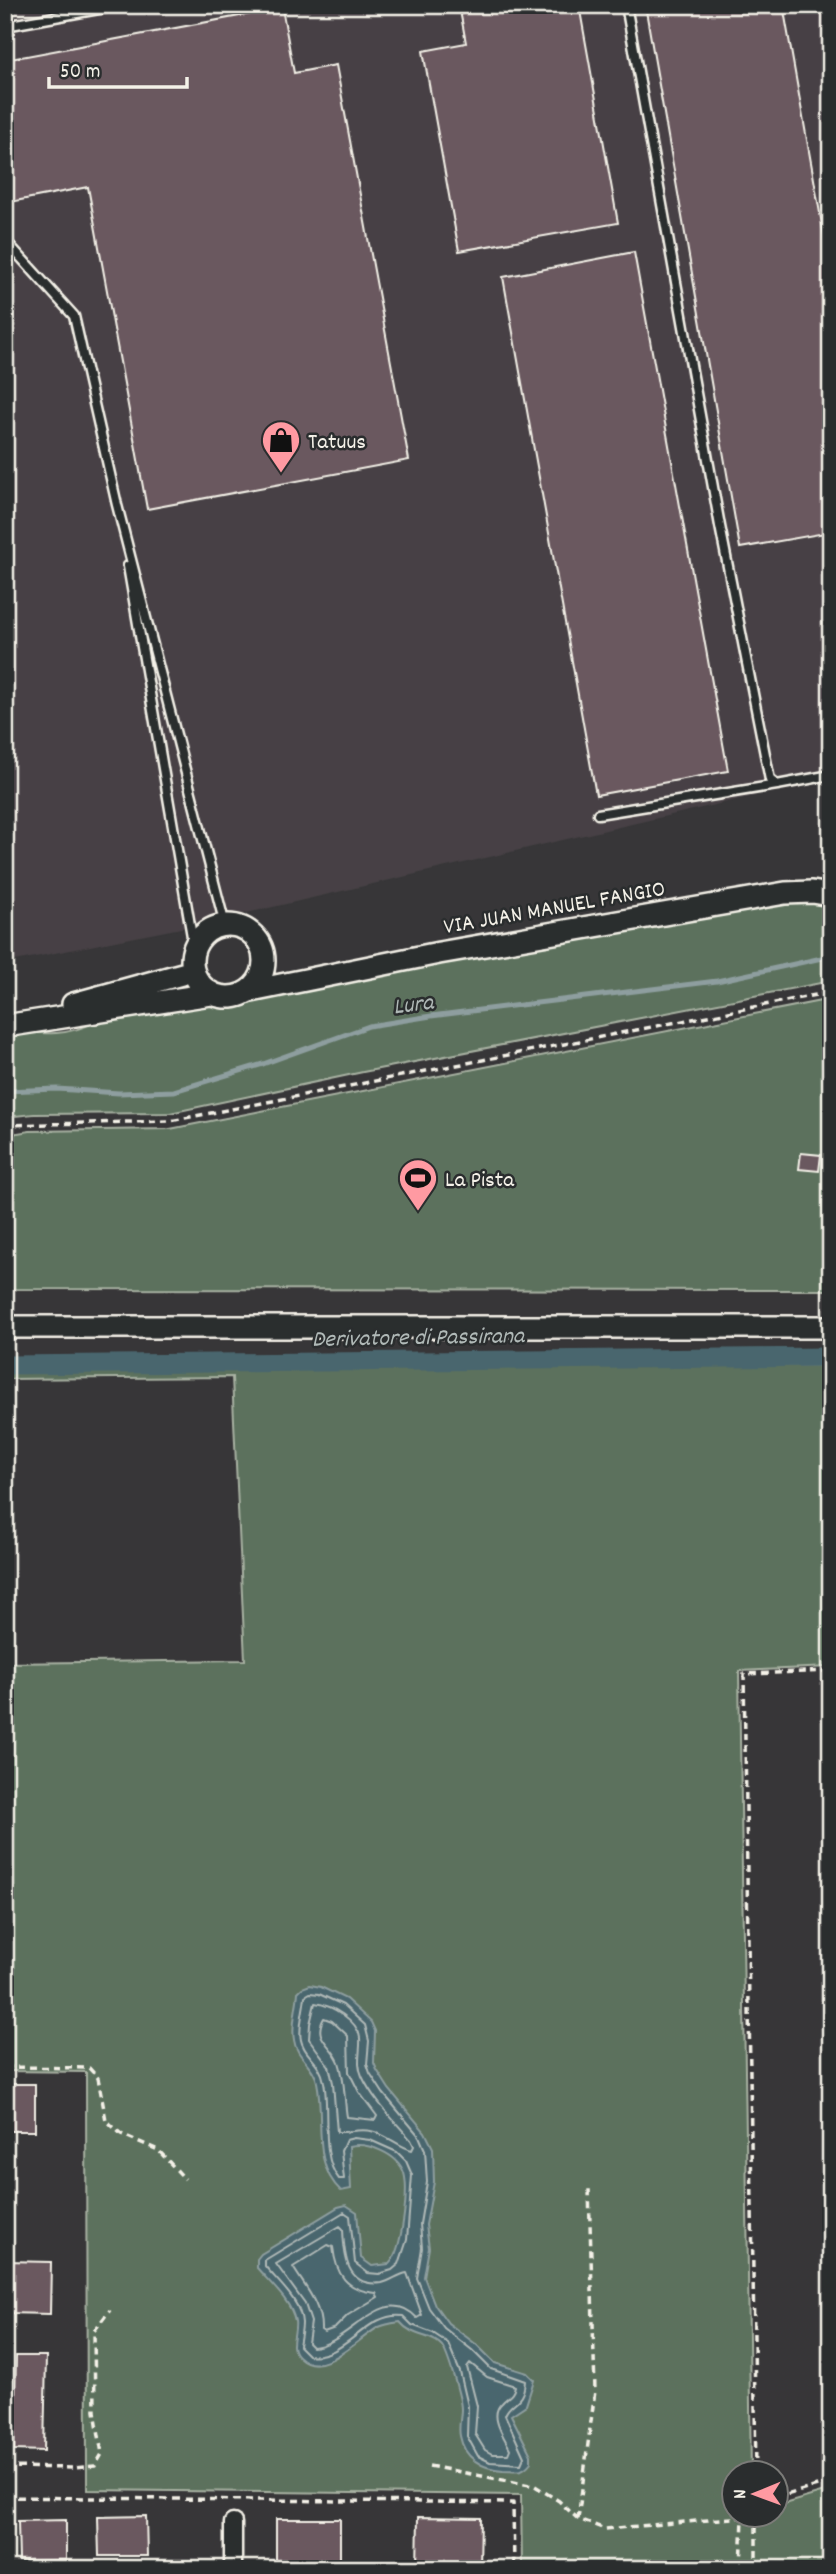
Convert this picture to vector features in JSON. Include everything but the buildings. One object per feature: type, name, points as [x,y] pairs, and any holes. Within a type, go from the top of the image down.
[{"type":"street","name":"VIA JUAN MANUEL FANGIO","points":[[5,1024],[211,994],[231,998],[251,990],[287,982],[439,953],[785,893],[811,892],[831,895]]},
{"type":"street","points":[[211,994],[197,981],[193,971],[194,947],[206,932],[225,925],[236,925],[254,936],[264,955],[262,975],[251,990]]},
{"type":"street","points":[[265,966],[287,982]]},
{"type":"street","name":"VIA JUAN MANUEL FANGIO","points":[[5,1024],[193,971]]},
{"type":"street","points":[[5,1327],[831,1327]]},
{"type":"street","points":[[233,2524],[233,2569]]},
{"type":"lane","points":[[5,26],[121,5]]},
{"type":"lane","points":[[626,5],[761,738],[770,780],[777,785]]},
{"type":"lane","points":[[5,240],[74,316],[117,505],[225,925]]},
{"type":"lane","points":[[117,505],[194,947]]},
{"type":"lane","points":[[598,814],[831,775]]},
{"type":"path","points":[[5,1125],[34,1122],[170,1121],[831,992]]},
{"type":"path","points":[[756,2458],[744,1674],[831,1671]]},
{"type":"path","points":[[5,2067],[89,2068],[98,2078],[106,2120],[121,2134],[158,2150],[185,2179]]},
{"type":"path","points":[[578,2519],[595,2391],[589,2189]]},
{"type":"path","points":[[5,2467],[95,2466],[102,2454],[95,2411],[94,2331],[110,2310]]},
{"type":"path","points":[[429,2466],[534,2486],[559,2501],[578,2519],[605,2529],[743,2517],[741,2569]]},
{"type":"path","points":[[790,2494],[831,2482]]},
{"type":"path","points":[[5,2497],[513,2503],[514,2569]]},
{"type":"path","points":[[756,2528],[756,2569]]},
{"type":"shaded area","points":[[5,5],[831,5],[831,778],[191,926],[5,963]]},
{"type":"green space","points":[[785,900],[831,903],[831,981],[363,1072],[170,1113],[34,1114],[5,1117],[5,1031],[62,1032],[94,1022]]},
{"type":"green space","name":"La Pista","points":[[831,999],[831,1290],[5,1289],[5,1135],[30,1131],[170,1129]]},
{"type":"green space","points":[[831,1365],[831,1667],[739,1671],[751,2458],[720,2458],[720,2528],[790,2528],[790,2502],[831,2490],[831,2569],[522,2569],[521,2495],[87,2490],[86,2072],[5,2071],[5,1663],[245,1660],[232,1377],[5,1379],[5,1369]]},
{"type":"water","points":[[310,1985],[321,1987],[346,1999],[371,2022],[375,2031],[374,2063],[377,2070],[389,2089],[425,2132],[433,2148],[434,2182],[426,2225],[429,2248],[424,2277],[435,2305],[448,2323],[495,2363],[527,2373],[534,2380],[526,2405],[511,2415],[531,2455],[531,2462],[522,2470],[503,2470],[481,2465],[465,2450],[459,2433],[461,2409],[457,2387],[445,2351],[438,2342],[411,2331],[400,2322],[386,2324],[330,2360],[309,2363],[295,2353],[295,2321],[289,2306],[257,2268],[257,2259],[261,2254],[338,2207],[346,2205],[357,2212],[361,2258],[372,2266],[389,2264],[401,2234],[405,2181],[401,2166],[396,2160],[373,2148],[349,2146],[351,2189],[341,2191],[326,2167],[322,2154],[317,2082],[295,2046],[293,2035],[298,1992]]},
{"type":"waterway","name":"Lura","points":[[5,1091],[174,1091],[263,1064],[369,1026],[717,981],[831,956]]},
{"type":"waterway","name":"Derivatore di Passirana","points":[[5,1365],[831,1357]]},
{"type":"place","name":"Tatuus","points":[[281,474]]},
{"type":"place","name":"La Pista","points":[[418,1212]]}]
